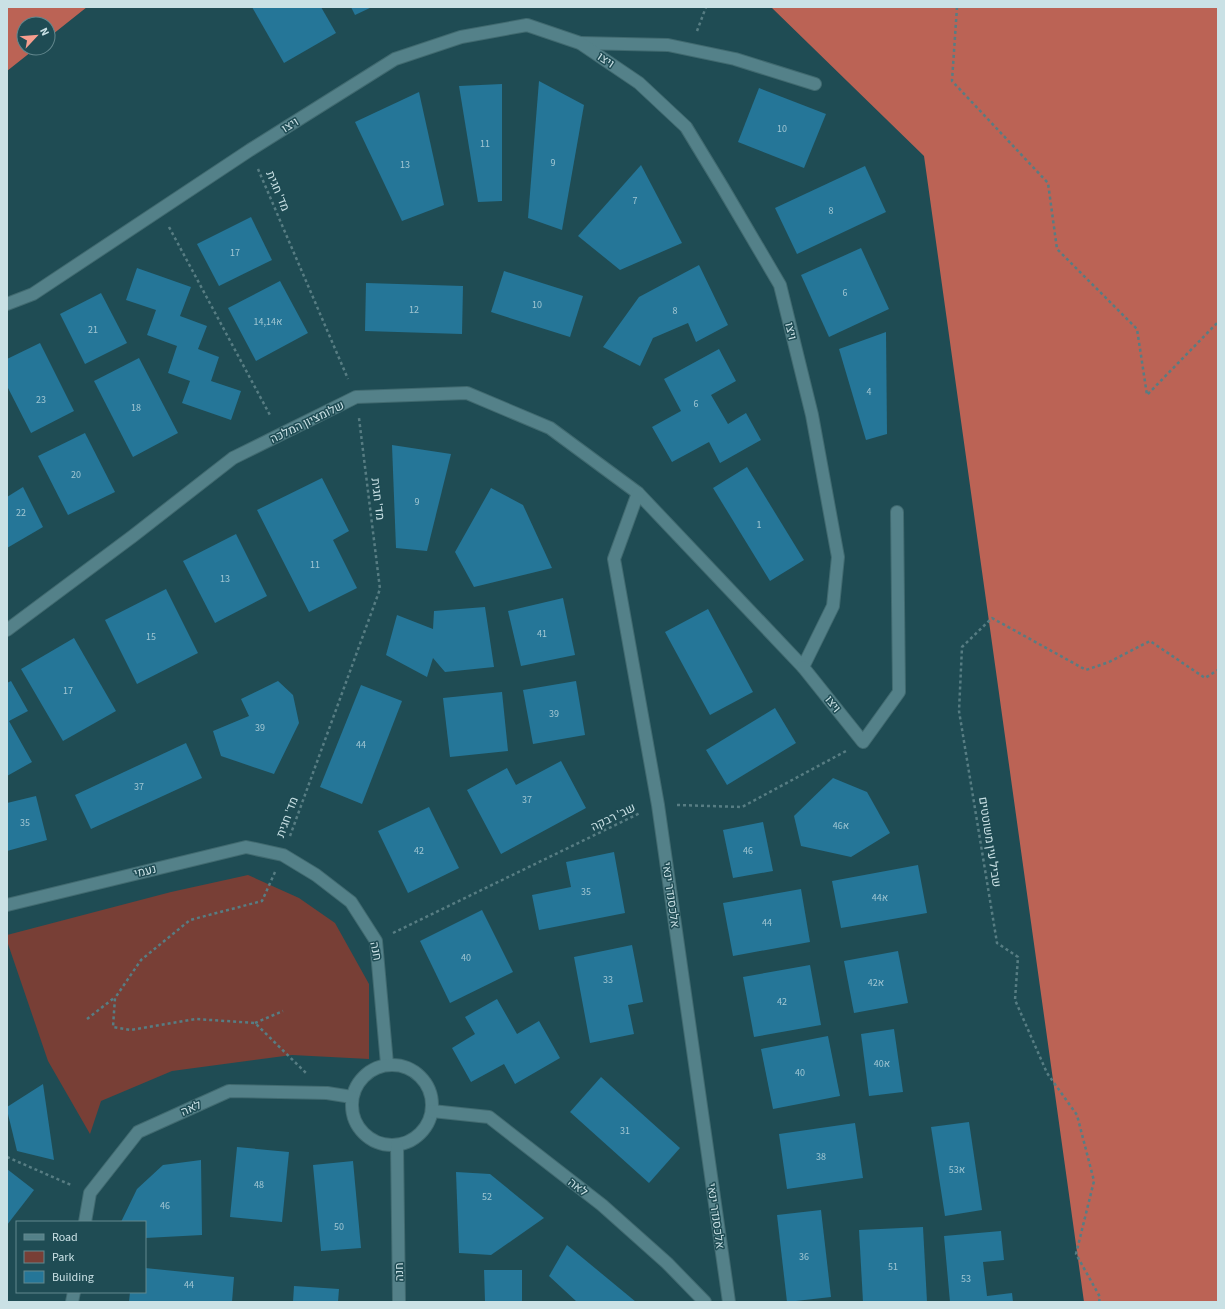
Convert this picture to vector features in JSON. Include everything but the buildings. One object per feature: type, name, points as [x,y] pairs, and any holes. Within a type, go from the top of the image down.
[{"type":"street","name":"ויצו","points":[[7,304],[33,294],[250,150],[395,58],[461,37],[527,25],[580,43],[639,83],[686,127],[724,188],[780,285],[812,415],[838,557],[833,606],[802,667]]},
{"type":"street","points":[[580,43],[668,45],[735,59],[815,84]]},
{"type":"street","name":"שלומציון המלכה","points":[[7,630],[133,536],[233,458],[356,397],[467,393],[550,428],[638,493]]},
{"type":"street","name":"ויצו","points":[[638,493],[802,667],[863,742]]},
{"type":"street","name":"אלכסנדר ינאי","points":[[638,493],[614,558],[658,805],[729,1302]]},
{"type":"street","points":[[863,742],[900,692],[897,512]]},
{"type":"street","name":"נעמי","points":[[7,905],[246,847],[284,854]]},
{"type":"street","name":"חנה","points":[[284,854],[316,875],[351,902],[376,941],[387,1064]]},
{"type":"street","points":[[387,1064],[406,1067],[421,1077],[428,1087],[432,1099],[432,1111],[428,1124],[420,1134],[409,1142],[397,1145],[384,1145],[372,1140],[362,1133],[355,1122],[351,1109],[352,1097],[356,1085],[364,1075],[375,1067],[387,1064]]},
{"type":"street","name":"לאה","points":[[85,1221],[90,1193],[138,1132],[229,1091],[327,1093],[352,1097]]},
{"type":"street","name":"לאה","points":[[432,1111],[489,1117],[602,1205],[667,1263],[705,1302]]},
{"type":"street","name":"חנה","points":[[397,1145],[399,1302]]},
{"type":"path","points":[[690,50],[706,7]]},
{"type":"path","points":[[957,7],[952,81],[1048,183],[1057,250],[1136,329],[1147,395],[1218,322]]},
{"type":"path","name":"מד' חגית","points":[[115,998],[141,960],[190,920],[262,901],[284,854],[380,589],[356,397],[250,150]]},
{"type":"path","points":[[160,210],[281,435]]},
{"type":"path","name":"שביל עין משוטטים","points":[[1099,1302],[1100,1297],[1076,1254],[1094,1181],[1077,1115],[1047,1074],[1014,1000],[1018,957],[997,943],[959,711],[962,647],[992,618],[1086,670],[1109,662],[1150,641],[1205,678],[1218,670]]},
{"type":"path","name":"שב' רבקה","points":[[376,941],[658,805],[742,807],[863,742]]},
{"type":"path","points":[[87,1019],[115,998]]},
{"type":"path","points":[[115,998],[113,1027],[131,1030],[196,1019],[256,1023],[283,1011]]},
{"type":"path","points":[[256,1023],[327,1093]]},
{"type":"path","points":[[7,1157],[90,1193]]},
{"type":"green space","points":[[248,875],[299,898],[335,923],[369,984],[369,1059],[292,1055],[172,1071],[101,1101],[90,1134],[48,1061],[7,941],[7,935],[171,892]]},
{"type":"shaded area","points":[[7,7],[87,7],[56,32],[56,16],[16,16],[16,56],[26,56],[7,71]]},
{"type":"shaded area","points":[[771,7],[1218,7],[1218,1302],[1084,1302],[924,156]]}]
